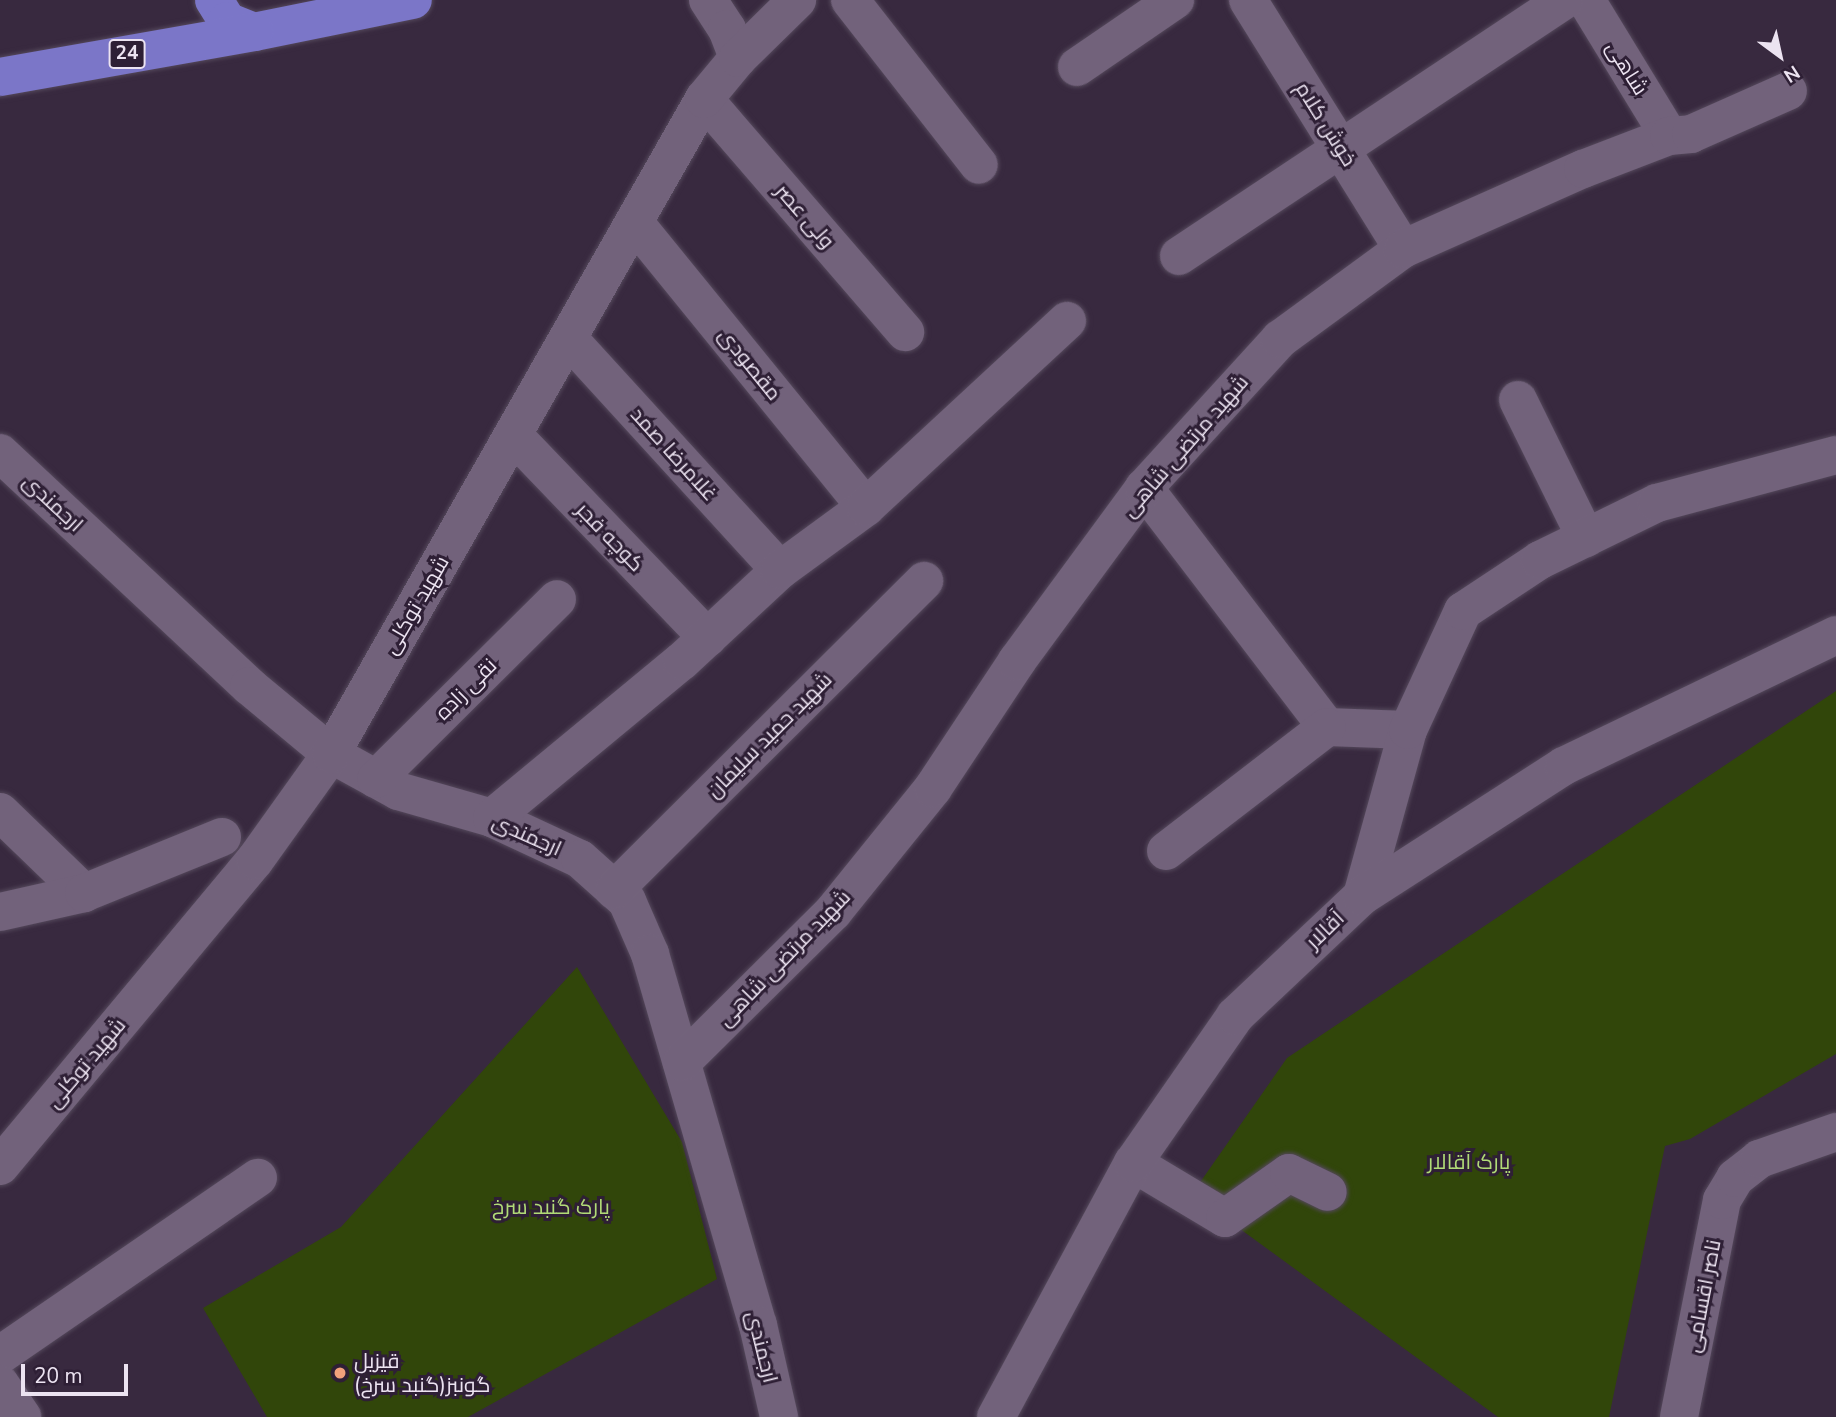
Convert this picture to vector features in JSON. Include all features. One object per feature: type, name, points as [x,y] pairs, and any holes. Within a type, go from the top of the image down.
[{"type":"main road","points":[[214,0],[227,21],[254,32]]},
{"type":"main road","name":"24","points":[[0,76],[414,1]]},
{"type":"street","points":[[708,0],[727,29],[738,58]]},
{"type":"street","name":"شهید توکلی","points":[[5,1148],[255,860],[331,754],[704,99],[738,58],[797,0]]},
{"type":"street","points":[[850,0],[979,165]]},
{"type":"street","points":[[1077,67],[1175,0]]},
{"type":"street","name":"خوش کلام","points":[[1248,0],[1403,249]]},
{"type":"street","points":[[1179,256],[1564,0]]},
{"type":"street","name":"شاهی","points":[[1586,0],[1669,136]]},
{"type":"street","name":"شهید مرتضی شاهی","points":[[682,1062],[842,902],[933,788],[1017,661],[1144,488],[1280,339],[1403,249],[1669,136],[1691,134],[1788,91]]},
{"type":"street","name":"ولی عصر","points":[[704,99],[905,332]]},
{"type":"street","name":"مقصودی","points":[[635,222],[866,506]]},
{"type":"street","points":[[492,818],[708,638],[780,570],[866,506],[1067,321]]},
{"type":"street","name":"غلامرضا صمد","points":[[568,338],[780,570]]},
{"type":"street","points":[[1518,400],[1587,537]]},
{"type":"street","name":"كوچه فجر","points":[[513,435],[708,638]]},
{"type":"street","name":"ارجمندی","points":[[0,453],[249,687],[331,754],[398,791],[492,818],[580,859],[627,901],[650,954],[682,1062],[779,1417]]},
{"type":"street","points":[[1362,895],[1408,730],[1463,611],[1540,560],[1657,503],[1836,455]]},
{"type":"street","points":[[1144,488],[1326,727]]},
{"type":"street","name":"شهید حمید سلیمان","points":[[614,890],[924,581]]},
{"type":"street","name":"نقی زاده","points":[[376,779],[557,599]]},
{"type":"street","name":"آقالار","points":[[996,1417],[1133,1163],[1235,1016],[1362,895],[1564,766],[1836,635]]},
{"type":"street","points":[[1166,850],[1326,727],[1408,730]]},
{"type":"street","points":[[0,812],[84,893]]},
{"type":"street","points":[[0,912],[84,893],[222,837]]},
{"type":"street","name":"ناصر اقسامی","points":[[1679,1417],[1722,1200],[1735,1178],[1759,1159],[1836,1132]]},
{"type":"street","points":[[1133,1163],[1225,1218],[1290,1174],[1328,1192]]},
{"type":"street","points":[[0,1354],[258,1178]]},
{"type":"street","points":[[0,1384],[22,1417]]},
{"type":"green space","name":"پارک آقالار","points":[[1836,691],[1836,1054],[1690,1139],[1665,1146],[1609,1417],[1498,1417],[1225,1218],[1180,1211],[1287,1058]]},
{"type":"green space","name":"پارک گنبد سرخ","points":[[577,967],[682,1142],[717,1279],[468,1417],[267,1417],[203,1308],[341,1227]]},
{"type":"place","name":"قیزیل گونبز(گنبد سرخ)","points":[[340,1373]]}]
